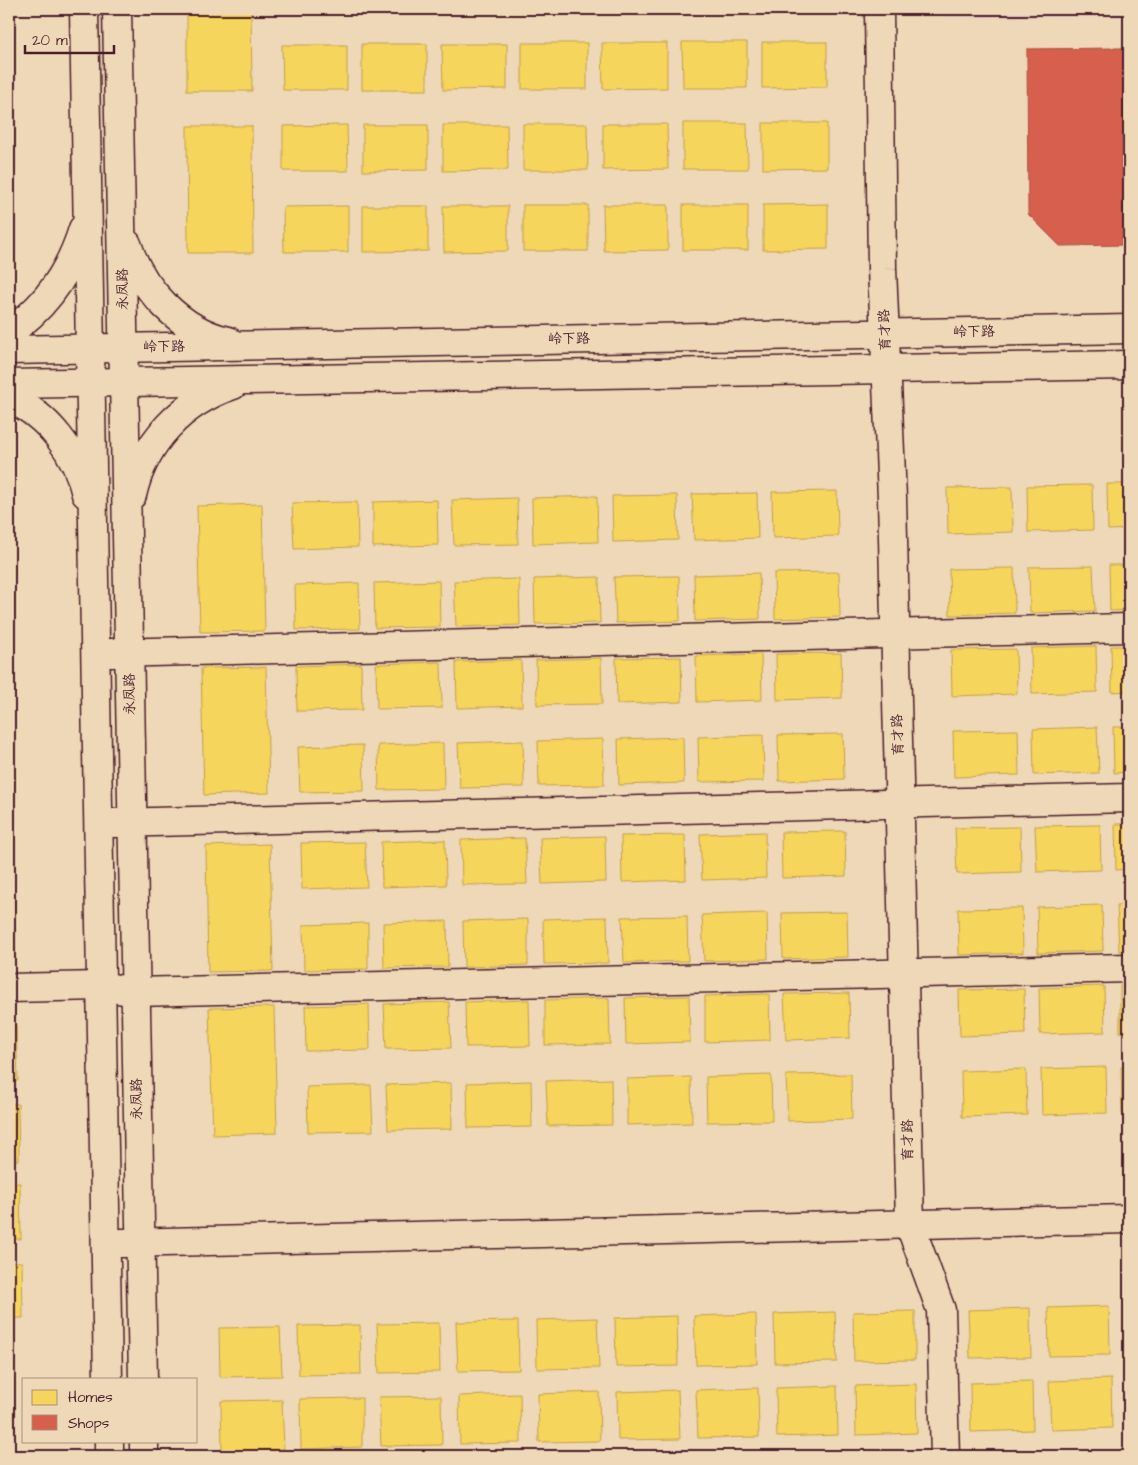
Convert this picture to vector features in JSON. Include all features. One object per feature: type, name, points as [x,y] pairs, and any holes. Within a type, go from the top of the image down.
[{"type":"street","points":[[84,9],[108,1378]]},
{"type":"street","name":"永凤路","points":[[117,9],[142,1378]]},
{"type":"street","name":"育才路","points":[[879,9],[882,259],[892,498],[910,1224],[941,1310],[945,1456]]},
{"type":"street","points":[[9,332],[20,325],[42,303],[67,269],[82,231],[88,200]]},
{"type":"street","points":[[121,216],[127,243],[138,272],[161,301],[187,323],[210,336],[255,345]]},
{"type":"street","name":"岭下路","points":[[9,350],[1129,329]]},
{"type":"street","points":[[9,384],[1129,365]]},
{"type":"street","points":[[127,523],[136,478],[154,442],[171,422],[194,403],[220,389],[262,380]]},
{"type":"street","points":[[9,398],[29,408],[43,420],[67,448],[84,484],[93,530]]},
{"type":"street","points":[[96,653],[1129,628]]},
{"type":"street","points":[[98,823],[1129,798]]},
{"type":"street","points":[[9,988],[101,986],[136,992],[1129,968]]},
{"type":"street","points":[[106,1244],[1129,1219]]},
{"type":"street","points":[[109,1442],[109,1456]]},
{"type":"street","points":[[144,1442],[144,1456]]},
{"type":"shaded area","points":[[945,9],[1129,9],[1129,17],[945,18]]},
{"type":"building: Homes","points":[[187,9],[251,9],[252,91],[187,91]]},
{"type":"building: Homes","points":[[682,42],[747,42],[747,88],[683,88]]},
{"type":"building: Homes","points":[[762,42],[827,42],[827,87],[762,88]]},
{"type":"building: Homes","points":[[522,43],[587,43],[587,89],[522,89]]},
{"type":"building: Homes","points":[[602,43],[667,43],[667,88],[603,89]]},
{"type":"building: Homes","points":[[362,44],[427,44],[427,90],[362,90]]},
{"type":"building: Homes","points":[[442,44],[507,44],[507,89],[443,90]]},
{"type":"building: Homes","points":[[282,45],[347,45],[347,90],[283,90]]},
{"type":"building: Homes","points":[[1129,48],[1129,179],[1064,180],[1064,122],[1077,121],[1077,98],[1028,99],[1027,49]]},
{"type":"building: Homes","points":[[683,123],[747,123],[748,169],[683,169]]},
{"type":"building: Homes","points":[[763,123],[827,123],[827,168],[763,169]]},
{"type":"building: Homes","points":[[523,124],[587,124],[588,170],[523,170]]},
{"type":"building: Homes","points":[[603,124],[667,124],[668,169],[603,170]]},
{"type":"building: Homes","points":[[347,125],[348,171],[283,171],[283,126]]},
{"type":"building: Homes","points":[[363,125],[428,125],[428,170],[363,171]]},
{"type":"building: Homes","points":[[443,125],[507,125],[508,170],[443,171]]},
{"type":"building: Homes","points":[[187,126],[252,126],[253,253],[188,253]]},
{"type":"building: Homes","points":[[828,204],[828,249],[763,250],[763,205]]},
{"type":"building: Homes","points":[[523,205],[588,205],[588,251],[523,251]]},
{"type":"building: Homes","points":[[603,205],[668,205],[668,250],[604,251]]},
{"type":"building: Homes","points":[[683,205],[748,205],[748,250],[683,250]]},
{"type":"building: Homes","points":[[348,206],[348,252],[284,252],[283,207]]},
{"type":"building: Homes","points":[[363,206],[428,206],[428,251],[363,252]]},
{"type":"building: Homes","points":[[443,206],[508,206],[508,251],[444,252]]},
{"type":"building: Homes","points":[[1107,484],[1129,484],[1129,529],[1108,530]]},
{"type":"building: Homes","points":[[1092,485],[1093,530],[1028,532],[1027,486]]},
{"type":"building: Homes","points":[[1012,487],[1013,532],[948,534],[947,488]]},
{"type":"building: Homes","points":[[837,491],[838,536],[773,538],[772,492]]},
{"type":"building: Homes","points":[[757,493],[758,538],[694,540],[692,494]]},
{"type":"building: Homes","points":[[677,495],[678,540],[613,542],[612,496]]},
{"type":"building: Homes","points":[[597,496],[598,542],[533,544],[532,498]]},
{"type":"building: Homes","points":[[517,498],[518,544],[454,545],[452,500]]},
{"type":"building: Homes","points":[[437,500],[438,545],[373,547],[373,502]]},
{"type":"building: Homes","points":[[357,502],[358,547],[294,549],[292,503]]},
{"type":"building: Homes","points":[[262,504],[265,631],[200,632],[197,506]]},
{"type":"building: Homes","points":[[1109,565],[1129,565],[1129,610],[1110,611]]},
{"type":"building: Homes","points":[[1093,566],[1095,611],[1030,613],[1029,567]]},
{"type":"building: Homes","points":[[1014,568],[1015,613],[950,615],[949,569]]},
{"type":"building: Homes","points":[[839,572],[840,617],[775,619],[774,573]]},
{"type":"building: Homes","points":[[759,573],[760,619],[695,621],[694,575]]},
{"type":"building: Homes","points":[[679,576],[680,621],[616,623],[614,577]]},
{"type":"building: Homes","points":[[599,577],[600,623],[535,624],[534,579]]},
{"type":"building: Homes","points":[[519,579],[520,625],[456,627],[454,581]]},
{"type":"building: Homes","points":[[439,581],[440,627],[375,628],[374,583]]},
{"type":"building: Homes","points":[[359,583],[360,629],[296,630],[295,585]]},
{"type":"building: Homes","points":[[1096,646],[1097,692],[1032,694],[1031,648]]},
{"type":"building: Homes","points":[[1111,646],[1129,646],[1129,691],[1112,692]]},
{"type":"building: Homes","points":[[1016,649],[1017,694],[952,696],[951,650]]},
{"type":"building: Homes","points":[[841,653],[842,698],[777,700],[776,654]]},
{"type":"building: Homes","points":[[761,654],[762,700],[697,702],[696,656]]},
{"type":"building: Homes","points":[[681,657],[682,702],[617,704],[616,658]]},
{"type":"building: Homes","points":[[601,658],[602,704],[537,705],[536,660]]},
{"type":"building: Homes","points":[[521,660],[522,706],[457,708],[456,662]]},
{"type":"building: Homes","points":[[441,662],[442,708],[377,709],[376,664]]},
{"type":"building: Homes","points":[[361,664],[362,710],[297,711],[296,666]]},
{"type":"building: Homes","points":[[266,667],[269,793],[204,795],[201,668]]},
{"type":"building: Homes","points":[[1097,727],[1099,773],[1034,775],[1033,729]]},
{"type":"building: Homes","points":[[1113,727],[1129,727],[1129,772],[1114,773]]},
{"type":"building: Homes","points":[[1018,730],[1019,775],[954,777],[953,731]]},
{"type":"building: Homes","points":[[843,734],[844,779],[779,781],[778,735]]},
{"type":"building: Homes","points":[[763,735],[764,781],[699,782],[698,737]]},
{"type":"building: Homes","points":[[683,737],[684,783],[619,785],[618,739]]},
{"type":"building: Homes","points":[[9,738],[11,794],[9,794]]},
{"type":"building: Homes","points":[[603,739],[604,785],[539,786],[538,741]]},
{"type":"building: Homes","points":[[523,741],[524,787],[460,788],[458,743]]},
{"type":"building: Homes","points":[[443,743],[444,789],[379,790],[378,745]]},
{"type":"building: Homes","points":[[363,745],[364,791],[300,792],[298,747]]},
{"type":"building: Homes","points":[[9,817],[12,817],[13,873],[9,873]]},
{"type":"building: Homes","points":[[1115,824],[1129,824],[1129,869],[1116,870]]},
{"type":"building: Homes","points":[[1100,825],[1101,870],[1037,872],[1035,826]]},
{"type":"building: Homes","points":[[1020,827],[1021,872],[957,874],[955,828]]},
{"type":"building: Homes","points":[[845,831],[846,876],[782,878],[781,832]]},
{"type":"building: Homes","points":[[765,832],[766,878],[702,880],[700,834]]},
{"type":"building: Homes","points":[[685,835],[686,880],[622,882],[621,836]]},
{"type":"building: Homes","points":[[605,836],[606,882],[542,884],[540,838]]},
{"type":"building: Homes","points":[[525,838],[527,884],[462,885],[461,840]]},
{"type":"building: Homes","points":[[445,840],[446,885],[382,887],[381,842]]},
{"type":"building: Homes","points":[[365,842],[367,887],[302,889],[301,843]]},
{"type":"building: Homes","points":[[270,844],[273,971],[208,972],[206,846]]},
{"type":"building: Homes","points":[[9,896],[14,896],[15,952],[9,952]]},
{"type":"building: Homes","points":[[1102,905],[1103,951],[1038,953],[1037,907]]},
{"type":"building: Homes","points":[[1117,905],[1129,905],[1129,950],[1119,951]]},
{"type":"building: Homes","points":[[1022,908],[1023,953],[959,955],[958,909]]},
{"type":"building: Homes","points":[[847,912],[848,957],[783,959],[782,913]]},
{"type":"building: Homes","points":[[767,913],[768,959],[704,961],[702,915]]},
{"type":"building: Homes","points":[[687,916],[688,961],[624,963],[622,917]]},
{"type":"building: Homes","points":[[607,917],[608,963],[544,964],[543,919]]},
{"type":"building: Homes","points":[[528,919],[528,965],[464,967],[463,921]]},
{"type":"building: Homes","points":[[447,921],[448,967],[384,968],[383,923]]},
{"type":"building: Homes","points":[[368,923],[368,969],[304,970],[303,925]]},
{"type":"building: Homes","points":[[1104,986],[1105,1032],[1040,1034],[1039,988]]},
{"type":"building: Homes","points":[[1120,986],[1129,986],[1129,1032],[1120,1032]]},
{"type":"building: Homes","points":[[1024,989],[1025,1034],[960,1036],[959,990]]},
{"type":"building: Homes","points":[[849,993],[850,1038],[786,1040],[784,994]]},
{"type":"building: Homes","points":[[769,994],[770,1040],[705,1042],[705,996]]},
{"type":"building: Homes","points":[[689,996],[690,1042],[626,1044],[625,998]]},
{"type":"building: Homes","points":[[609,998],[610,1044],[545,1045],[545,1000]]},
{"type":"building: Homes","points":[[529,1000],[530,1046],[466,1047],[465,1002]]},
{"type":"building: Homes","points":[[449,1002],[451,1048],[386,1049],[384,1004]]},
{"type":"building: Homes","points":[[369,1004],[370,1050],[306,1051],[305,1006]]},
{"type":"building: Homes","points":[[274,1007],[277,1133],[213,1135],[209,1008]]},
{"type":"building: Homes","points":[[9,1025],[16,1025],[18,1081],[9,1081]]},
{"type":"building: Homes","points":[[1106,1067],[1107,1113],[1042,1115],[1041,1069]]},
{"type":"building: Homes","points":[[1121,1067],[1129,1067],[1129,1113],[1122,1113]]},
{"type":"building: Homes","points":[[1026,1069],[1027,1115],[962,1117],[961,1071]]},
{"type":"building: Homes","points":[[851,1074],[852,1119],[788,1121],[786,1075]]},
{"type":"building: Homes","points":[[771,1075],[772,1121],[707,1122],[706,1077]]},
{"type":"building: Homes","points":[[691,1077],[692,1123],[627,1125],[627,1079]]},
{"type":"building: Homes","points":[[611,1079],[612,1125],[548,1126],[546,1081]]},
{"type":"building: Homes","points":[[531,1081],[532,1127],[468,1128],[467,1083]]},
{"type":"building: Homes","points":[[451,1083],[452,1129],[388,1130],[386,1085]]},
{"type":"building: Homes","points":[[371,1085],[373,1131],[308,1132],[307,1087]]},
{"type":"building: Homes","points":[[9,1104],[18,1104],[19,1160],[9,1160]]},
{"type":"building: Homes","points":[[9,1183],[20,1183],[21,1239],[9,1239]]},
{"type":"building: Homes","points":[[9,1262],[22,1262],[23,1318],[9,1318]]},
{"type":"building: Homes","points":[[1109,1306],[1110,1355],[1049,1356],[1048,1308]]},
{"type":"building: Homes","points":[[1127,1306],[1129,1306],[1129,1354],[1128,1354]]},
{"type":"building: Homes","points":[[1030,1308],[1031,1357],[970,1358],[968,1310]]},
{"type":"building: Homes","points":[[915,1311],[915,1360],[854,1361],[853,1312]]},
{"type":"building: Homes","points":[[835,1312],[837,1362],[775,1363],[774,1314]]},
{"type":"building: Homes","points":[[756,1314],[757,1364],[696,1365],[694,1316]]},
{"type":"building: Homes","points":[[677,1316],[678,1366],[616,1367],[615,1318]]},
{"type":"building: Homes","points":[[597,1318],[599,1368],[537,1369],[536,1320]]},
{"type":"building: Homes","points":[[518,1321],[519,1370],[458,1371],[456,1322]]},
{"type":"building: Homes","points":[[439,1323],[440,1372],[379,1373],[377,1324]]},
{"type":"building: Homes","points":[[360,1325],[361,1374],[299,1375],[298,1326]]},
{"type":"building: Homes","points":[[280,1327],[282,1376],[220,1377],[219,1328]]},
{"type":"building: Homes","points":[[9,1354],[11,1446],[9,1446]]},
{"type":"building: Homes","points":[[1111,1379],[1112,1428],[1051,1430],[1049,1381]]},
{"type":"building: Homes","points":[[1032,1381],[1033,1430],[971,1432],[970,1383]]},
{"type":"building: Homes","points":[[916,1384],[917,1433],[856,1435],[855,1386]]},
{"type":"building: Homes","points":[[837,1386],[838,1435],[777,1437],[776,1388]]},
{"type":"building: Homes","points":[[758,1388],[759,1437],[698,1438],[696,1390]]},
{"type":"building: Homes","points":[[678,1390],[680,1439],[618,1440],[617,1392]]},
{"type":"building: Homes","points":[[599,1392],[600,1441],[539,1442],[538,1394]]},
{"type":"building: Homes","points":[[520,1394],[521,1443],[460,1444],[459,1396]]},
{"type":"building: Homes","points":[[441,1396],[442,1445],[381,1446],[379,1397]]},
{"type":"building: Homes","points":[[362,1398],[362,1447],[301,1449],[300,1399]]},
{"type":"building: Homes","points":[[282,1400],[284,1449],[222,1451],[221,1401]]},
{"type":"building: Shops","points":[[1129,48],[1129,245],[1060,246],[1028,214],[1027,49]]}]
